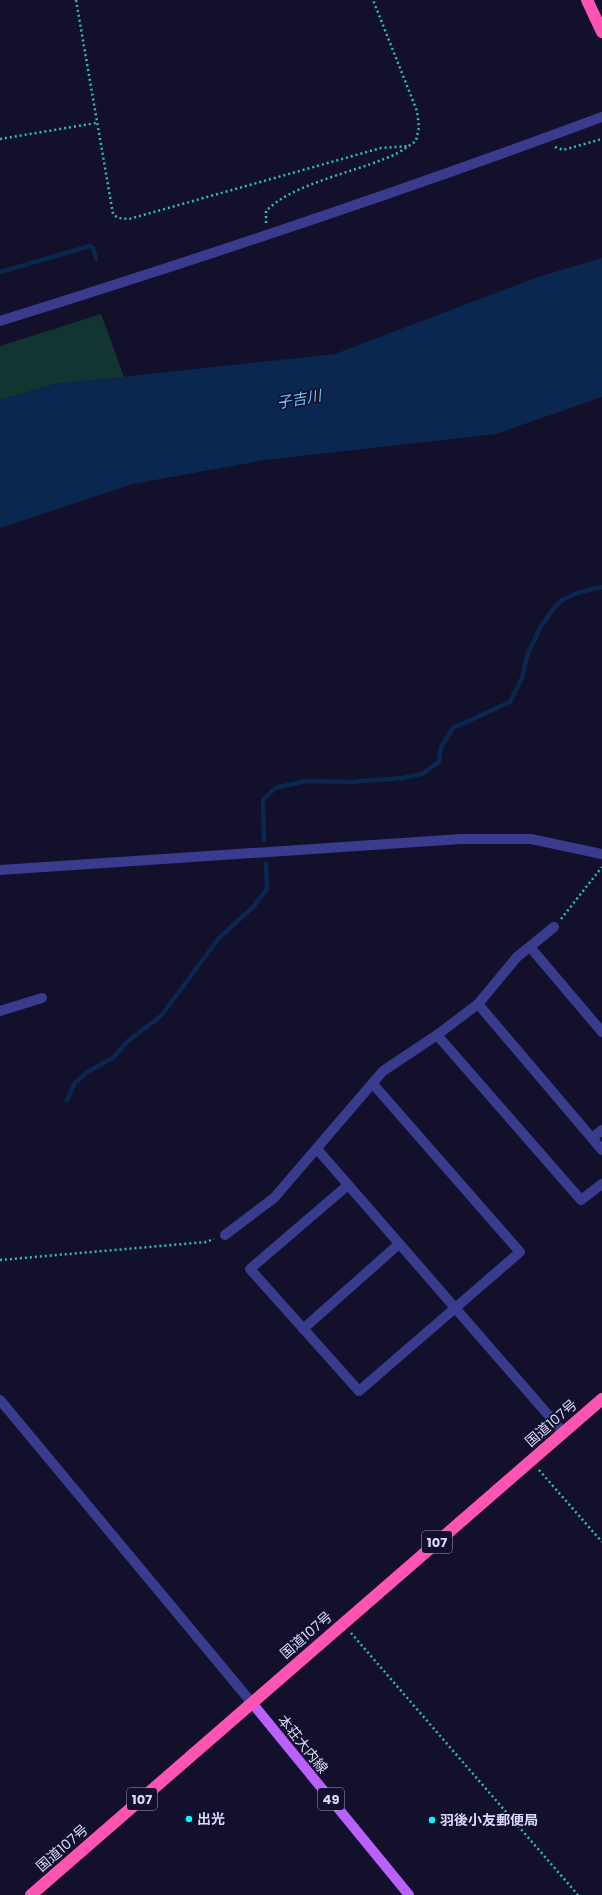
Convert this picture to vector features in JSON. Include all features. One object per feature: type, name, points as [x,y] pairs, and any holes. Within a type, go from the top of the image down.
[{"type":"highway","points":[[587,0],[602,32]]},
{"type":"highway","name":"国道107号","points":[[31,1895],[602,1399]]},
{"type":"main road","name":"本荘大内線","points":[[252,1703],[409,1895]]},
{"type":"street","points":[[0,321],[267,236],[433,179],[602,117]]},
{"type":"street","points":[[0,870],[461,839],[531,839],[602,854]]},
{"type":"street","points":[[225,1235],[274,1198],[383,1071],[437,1035],[478,1004],[517,957],[554,927]]},
{"type":"street","points":[[530,946],[602,1032]]},
{"type":"street","points":[[0,1012],[42,998]]},
{"type":"street","points":[[478,1004],[602,1150]]},
{"type":"street","points":[[437,1035],[581,1200],[602,1184]]},
{"type":"street","points":[[348,1186],[250,1269],[359,1390],[520,1252],[373,1084]]},
{"type":"street","points":[[592,1138],[602,1130]]},
{"type":"street","points":[[317,1149],[563,1432]]},
{"type":"street","points":[[303,1329],[399,1244]]},
{"type":"street","points":[[0,1400],[252,1703]]},
{"type":"path","points":[[76,0],[96,123],[113,214],[118,218],[129,219],[381,148],[409,146]]},
{"type":"path","points":[[267,236],[266,211],[274,202],[298,190],[386,159],[400,152],[416,141],[419,127],[417,111],[373,0]]},
{"type":"path","points":[[0,139],[96,123]]},
{"type":"path","points":[[538,141],[563,150],[602,139]]},
{"type":"path","points":[[554,927],[602,867]]},
{"type":"path","points":[[0,1260],[206,1242],[225,1235]]},
{"type":"path","points":[[531,1460],[602,1542]]},
{"type":"path","points":[[343,1623],[578,1895]]},
{"type":"green space","points":[[101,314],[124,377],[56,384],[0,400],[0,346]]},
{"type":"water","name":"子吉川","points":[[602,258],[602,397],[496,434],[265,460],[133,484],[0,528],[0,400],[56,384],[335,354],[538,277]]},
{"type":"waterway","points":[[0,272],[90,246],[93,248],[96,259]]},
{"type":"waterway","points":[[264,840],[263,800],[275,788],[306,781],[349,782],[402,778],[422,774],[439,762],[441,747],[453,728],[510,702],[522,678],[527,656],[540,628],[553,609],[562,600],[577,593],[602,587]]},
{"type":"waterway","points":[[67,1100],[75,1083],[87,1072],[113,1058],[128,1041],[161,1016],[219,938],[253,907],[267,889],[266,864]]},
{"type":"place","name":"出光","points":[[189,1819]]},
{"type":"place","name":"羽後小友郵便局","points":[[432,1820]]}]
